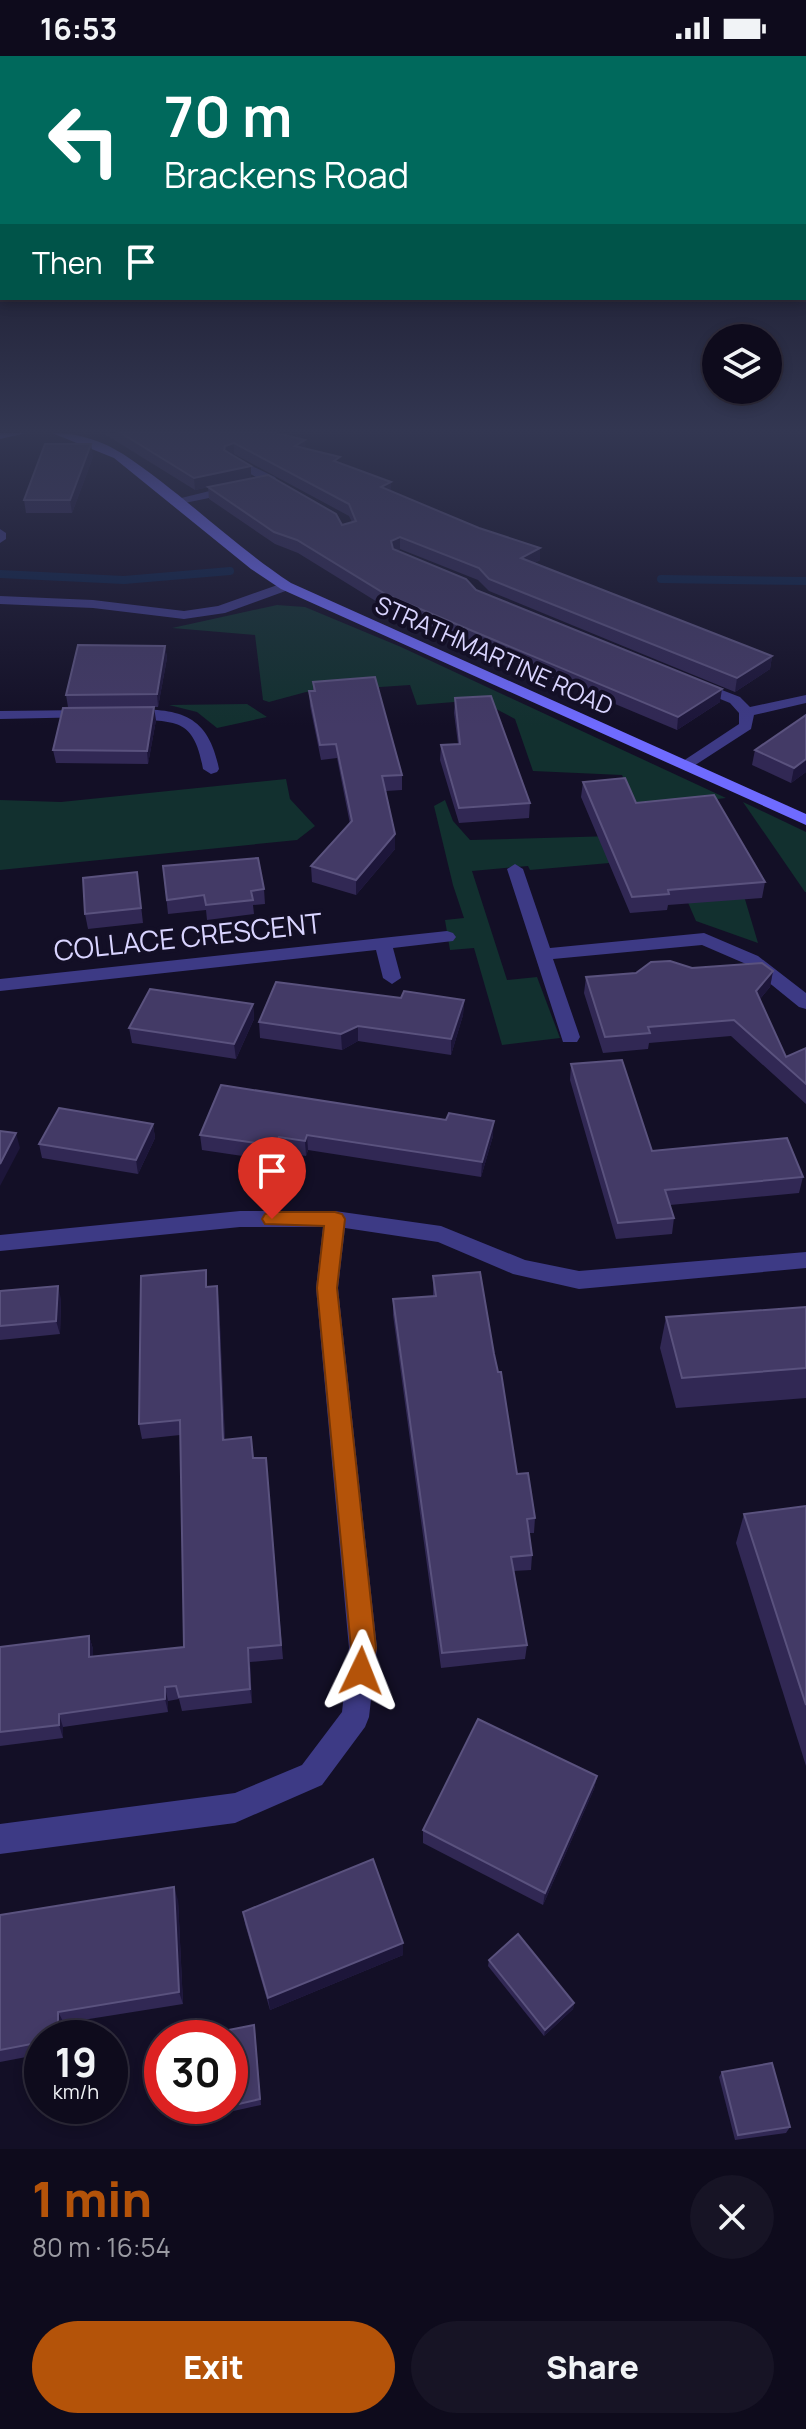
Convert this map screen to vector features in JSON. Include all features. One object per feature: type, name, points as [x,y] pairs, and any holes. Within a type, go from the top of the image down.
[{"type":"street","name":"STRATHMARTINE ROAD","points":[[212,531],[286,586],[806,820]]},
{"type":"street","points":[[0,600],[93,604],[184,615],[220,610],[286,586]]},
{"type":"street","points":[[679,677],[735,700],[747,712],[746,726],[686,766]]},
{"type":"street","points":[[747,712],[806,699]]},
{"type":"street","points":[[0,715],[154,713],[184,718],[204,735],[211,769]]},
{"type":"street","points":[[515,869],[570,1037]]},
{"type":"street","name":"COLLACE CRESCENT","points":[[0,985],[447,937]]},
{"type":"street","points":[[545,954],[704,939],[752,960],[806,1003]]},
{"type":"street","points":[[383,944],[392,978]]},
{"type":"street","points":[[0,1243],[240,1219],[335,1219],[441,1234],[521,1268],[579,1280],[806,1260]]},
{"type":"street","points":[[0,1839],[235,1808],[312,1775],[355,1717],[363,1648],[327,1288],[335,1219]]},
{"type":"green space","points":[[277,605],[305,607],[401,647],[726,798],[637,808],[622,775],[533,771],[515,719],[479,700],[417,705],[410,685],[306,692],[269,702],[263,700],[255,635],[172,628]]},
{"type":"green space","points":[[247,704],[267,717],[217,728],[197,712],[169,705]]},
{"type":"green space","points":[[286,779],[290,799],[315,826],[297,840],[0,870],[0,800],[61,802]]},
{"type":"green space","points":[[445,800],[453,821],[470,840],[649,835],[666,858],[530,870],[528,866],[472,871],[507,980],[537,977],[560,1038],[502,1045],[474,948],[450,950],[445,920],[464,918],[434,806]]},
{"type":"green space","points":[[743,802],[806,832],[806,892],[805,892]]},
{"type":"green space","points":[[744,896],[758,943],[696,921],[686,898]]},
{"type":"building","points":[[487,531],[540,548],[521,558],[772,656],[737,678],[489,579],[479,568],[400,537],[391,541],[393,549],[466,579],[476,590],[722,689],[678,717],[387,595],[297,540],[274,532]]},
{"type":"building","points":[[78,645],[165,646],[157,694],[66,695]]},
{"type":"building","points":[[375,677],[402,775],[382,776],[395,834],[356,880],[311,866],[352,821],[336,744],[320,745],[309,691],[315,691],[313,682]]},
{"type":"building","points":[[491,696],[530,803],[459,808],[441,745],[460,744],[455,698]]},
{"type":"building","points":[[154,707],[147,751],[53,750],[63,708]]},
{"type":"building","points":[[806,715],[806,759],[794,768],[755,750]]},
{"type":"building","points":[[625,778],[636,803],[714,795],[765,882],[668,890],[669,894],[632,897],[583,782]]},
{"type":"building","points":[[258,858],[264,889],[251,891],[253,900],[206,905],[204,895],[167,900],[163,866]]},
{"type":"building","points":[[137,872],[141,908],[85,914],[83,878]]},
{"type":"building","points":[[670,961],[692,968],[762,963],[773,971],[756,991],[786,1057],[806,1048],[806,1084],[734,1020],[648,1027],[650,1033],[605,1037],[586,977],[636,973],[651,962]]},
{"type":"building","points":[[276,982],[401,998],[404,991],[464,1000],[451,1039],[358,1026],[341,1034],[259,1022]]},
{"type":"building","points":[[150,989],[253,1004],[234,1044],[129,1028]]},
{"type":"building","points":[[622,1060],[652,1151],[787,1138],[803,1177],[665,1190],[674,1218],[618,1223],[571,1064]]},
{"type":"building","points":[[221,1085],[446,1120],[449,1113],[494,1121],[482,1162],[307,1135],[305,1141],[279,1137],[276,1146],[200,1135]]},
{"type":"building","points":[[59,1108],[153,1124],[136,1160],[39,1144]]},
{"type":"building","points":[[0,1131],[16,1133],[0,1164]]},
{"type":"building","points":[[206,1270],[206,1287],[217,1286],[223,1440],[251,1437],[253,1458],[266,1458],[281,1645],[248,1648],[250,1689],[179,1697],[176,1686],[165,1687],[165,1699],[59,1714],[59,1725],[0,1732],[0,1647],[89,1636],[89,1657],[184,1647],[180,1420],[139,1424],[141,1276]]},
{"type":"building","points":[[480,1272],[494,1354],[498,1372],[501,1372],[517,1474],[528,1473],[535,1518],[527,1519],[532,1555],[511,1557],[527,1645],[442,1653],[393,1299],[436,1296],[433,1276]]},
{"type":"building","points":[[58,1286],[56,1321],[0,1326],[0,1291]]},
{"type":"building","points":[[806,1307],[806,1368],[682,1378],[666,1317]]},
{"type":"building","points":[[806,1506],[806,1705],[744,1514]]},
{"type":"building","points":[[478,1719],[597,1776],[545,1893],[423,1830]]},
{"type":"building","points":[[373,1859],[403,1943],[268,1998],[243,1912]]},
{"type":"building","points":[[174,1887],[179,1992],[58,2012],[58,2020],[24,2020],[24,2045],[0,2050],[0,1915]]},
{"type":"building","points":[[518,1934],[574,2003],[545,2030],[489,1960]]},
{"type":"building","points":[[254,2025],[260,2099],[248,2102],[248,2026]]},
{"type":"building","points":[[772,2063],[790,2127],[738,2135],[722,2072]]},
{"type":"waterway","points":[[0,574],[124,580],[230,571]]},
{"type":"waterway","points":[[661,579],[806,581]]},
{"type":"route","points":[[272,1219],[335,1219],[327,1288],[363,1648],[361,1671]]}]
